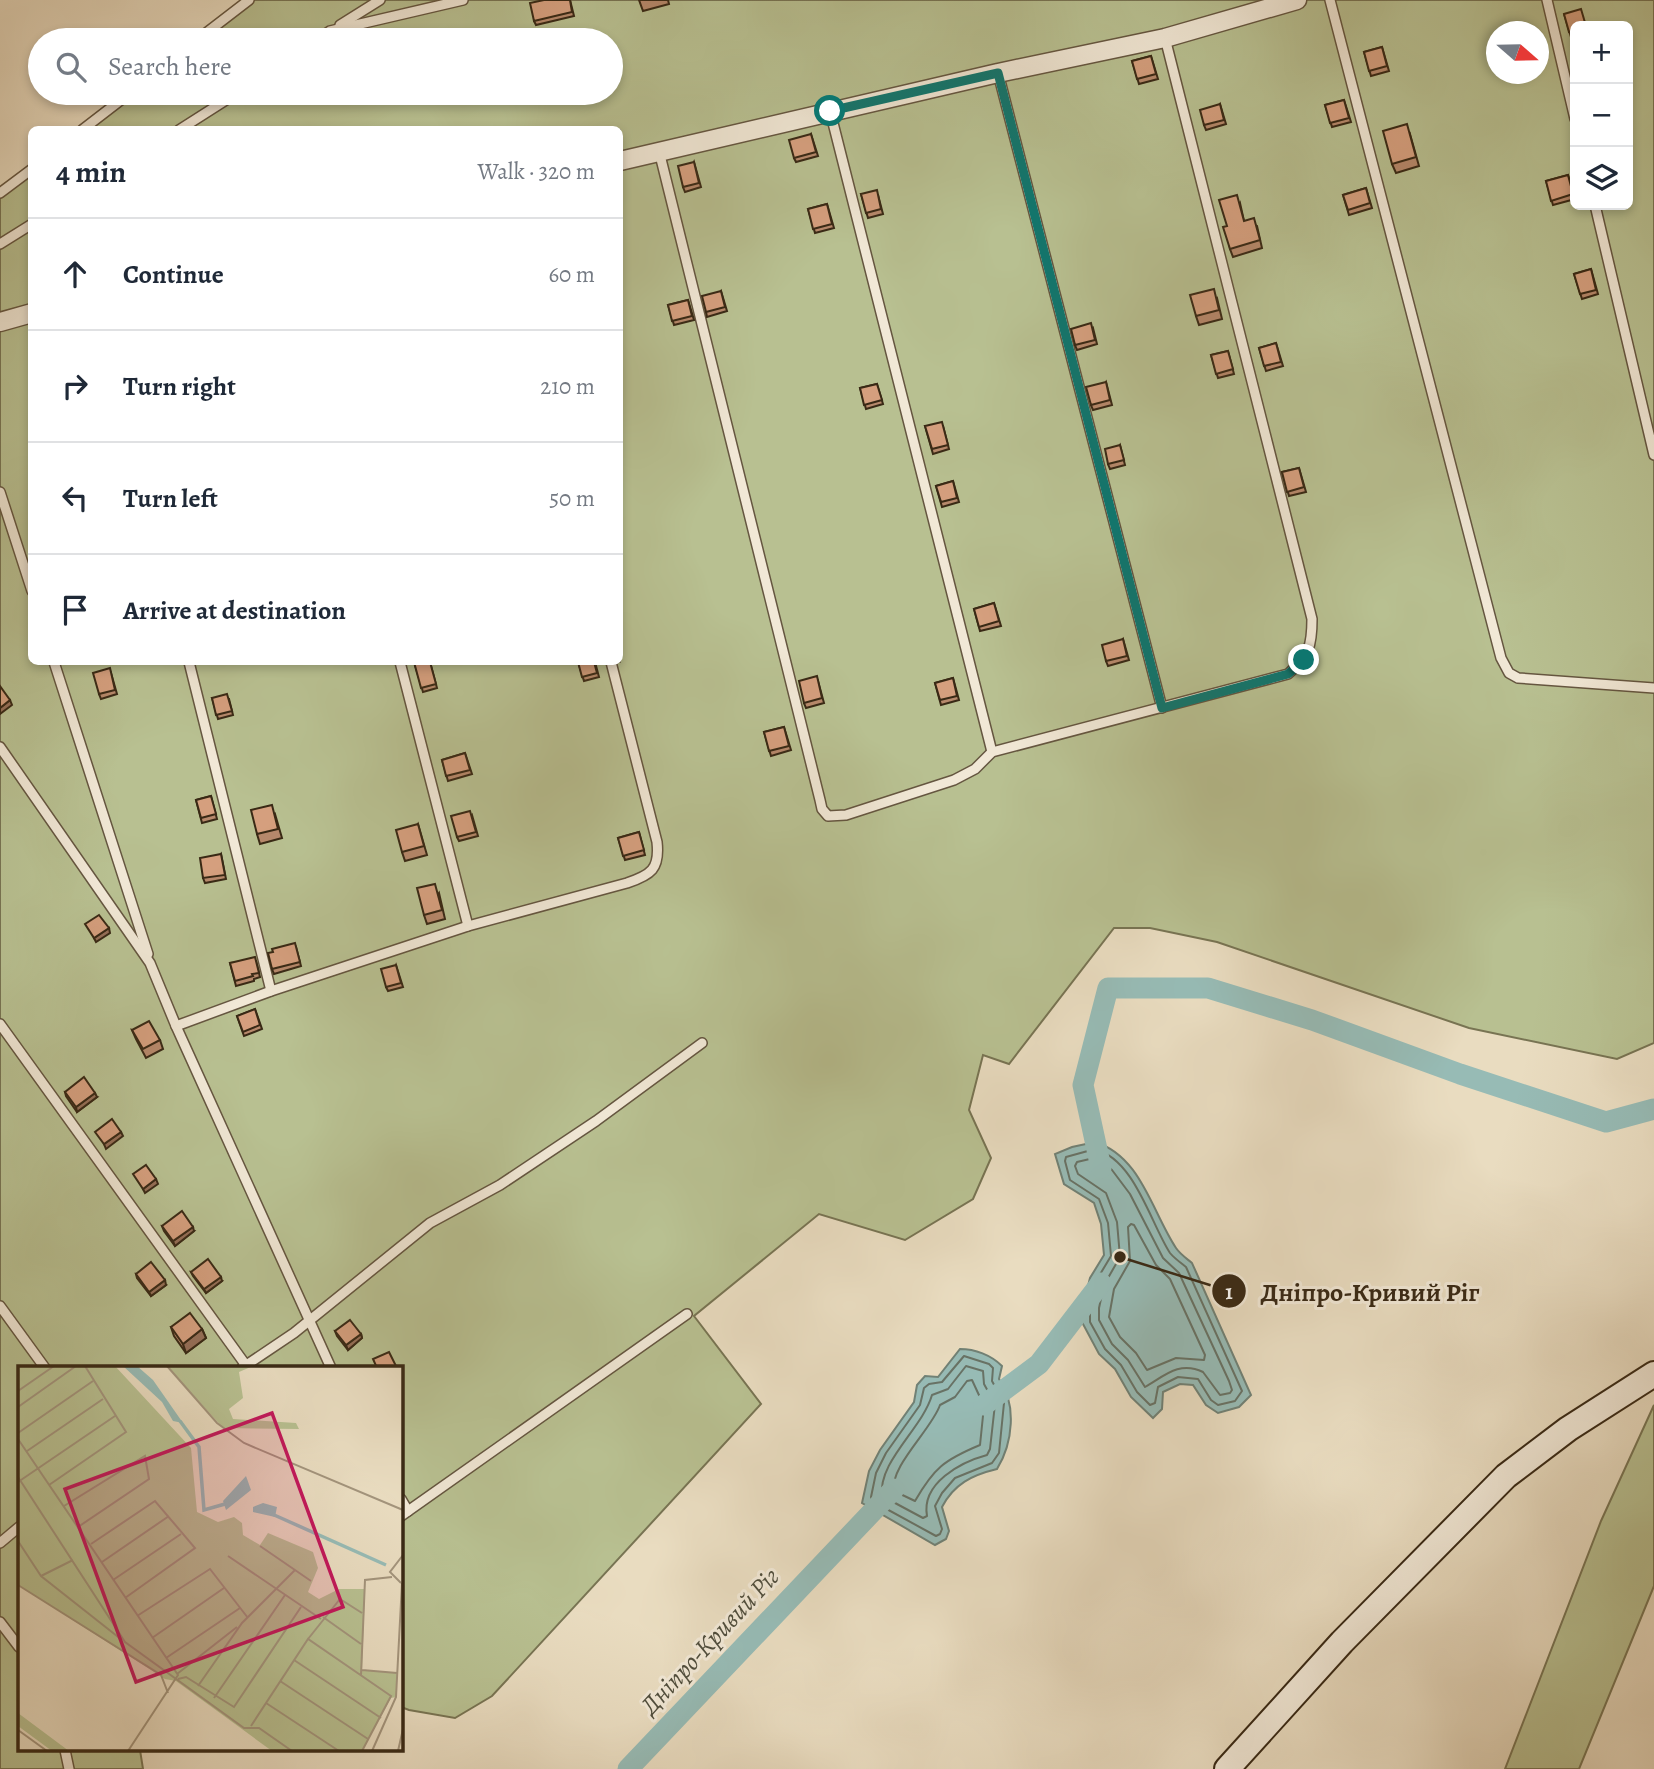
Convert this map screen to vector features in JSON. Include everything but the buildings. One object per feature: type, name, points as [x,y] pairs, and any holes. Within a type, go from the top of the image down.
[{"type":"main road","points":[[1227,1769],[1342,1642],[1506,1476],[1569,1429],[1654,1374]]},
{"type":"street","points":[[623,160],[998,73],[1165,38],[1297,0]]},
{"type":"street","points":[[0,322],[28,314]]},
{"type":"lane","points":[[213,28],[249,0]]},
{"type":"lane","points":[[335,28],[380,0]]},
{"type":"lane","points":[[343,28],[463,0]]},
{"type":"lane","points":[[1331,0],[1501,658],[1509,673],[1518,678],[1654,688]]},
{"type":"lane","points":[[1547,0],[1570,98]]},
{"type":"lane","points":[[659,151],[822,809],[828,816],[846,815],[954,780],[975,769],[992,752],[1288,674],[1304,660],[1308,651],[1312,641],[1312,620],[1165,38]]},
{"type":"lane","points":[[998,73],[1162,708]]},
{"type":"lane","points":[[87,126],[114,105]]},
{"type":"lane","points":[[185,126],[218,105]]},
{"type":"lane","points":[[830,111],[992,752]]},
{"type":"lane","points":[[0,193],[28,172]]},
{"type":"lane","points":[[1596,210],[1654,455]]},
{"type":"lane","points":[[0,244],[28,226]]},
{"type":"lane","points":[[0,492],[28,579]]},
{"type":"lane","points":[[55,665],[150,963],[330,1366]]},
{"type":"lane","points":[[189,665],[271,991]]},
{"type":"lane","points":[[401,665],[468,926]]},
{"type":"lane","points":[[176,1026],[271,991],[468,926],[627,883],[644,877],[654,869],[659,855],[657,842],[612,665]]},
{"type":"lane","points":[[0,747],[150,963]]},
{"type":"lane","points":[[0,1024],[244,1366],[264,1355],[309,1321],[430,1223],[500,1185],[586,1129],[702,1043]]},
{"type":"lane","points":[[0,1306],[44,1366]]},
{"type":"lane","points":[[404,1513],[687,1314]]},
{"type":"lane","points":[[0,1543],[18,1528]]},
{"type":"lane","points":[[0,1622],[18,1646]]},
{"type":"green space","points":[[248,0],[1654,0],[1654,1043],[1617,1059],[1469,1028],[1217,942],[1150,928],[1114,928],[1009,1064],[983,1055],[969,1110],[991,1158],[973,1199],[905,1240],[819,1214],[694,1316],[761,1404],[492,1696],[455,1718],[402,1707],[402,1366],[18,1366],[18,1752],[140,1752],[143,1769],[0,1769],[0,193],[28,170],[28,665],[623,665],[623,126],[86,126],[113,105],[623,105],[623,28],[212,28]]},
{"type":"green space","points":[[1654,1405],[1654,1586],[1579,1769],[1505,1769],[1601,1521]]},
{"type":"water","points":[[1095,1142],[1111,1149],[1135,1172],[1176,1248],[1192,1263],[1251,1395],[1239,1407],[1218,1413],[1206,1405],[1193,1385],[1180,1384],[1163,1392],[1162,1409],[1153,1418],[1131,1397],[1115,1369],[1099,1354],[1083,1324],[1083,1306],[1090,1278],[1104,1255],[1101,1224],[1094,1203],[1064,1184],[1055,1154]]},
{"type":"water","points":[[960,1349],[982,1353],[1002,1366],[999,1379],[1009,1400],[1011,1424],[1007,1447],[997,1469],[980,1474],[958,1486],[947,1499],[942,1507],[949,1531],[946,1539],[935,1545],[862,1503],[869,1471],[880,1450],[914,1402],[917,1385],[925,1376],[938,1377]]},
{"type":"waterway","name":"Дніпро-Кривий Ріг","points":[[1101,1168],[1083,1085],[1108,988],[1208,988],[1312,1020],[1460,1074],[1606,1122],[1654,1109]]},
{"type":"waterway","name":"Дніпро-Кривий Ріг","points":[[984,1405],[1039,1364],[1101,1283]]},
{"type":"waterway","name":"Дніпро-Кривий Ріг","points":[[628,1769],[894,1489]]},
{"type":"place","name":"Дніпро-Кривий Ріг","points":[[1120,1257]]},
{"type":"route","points":[[830,111],[998,73],[1162,708],[1288,674],[1304,660]]}]
